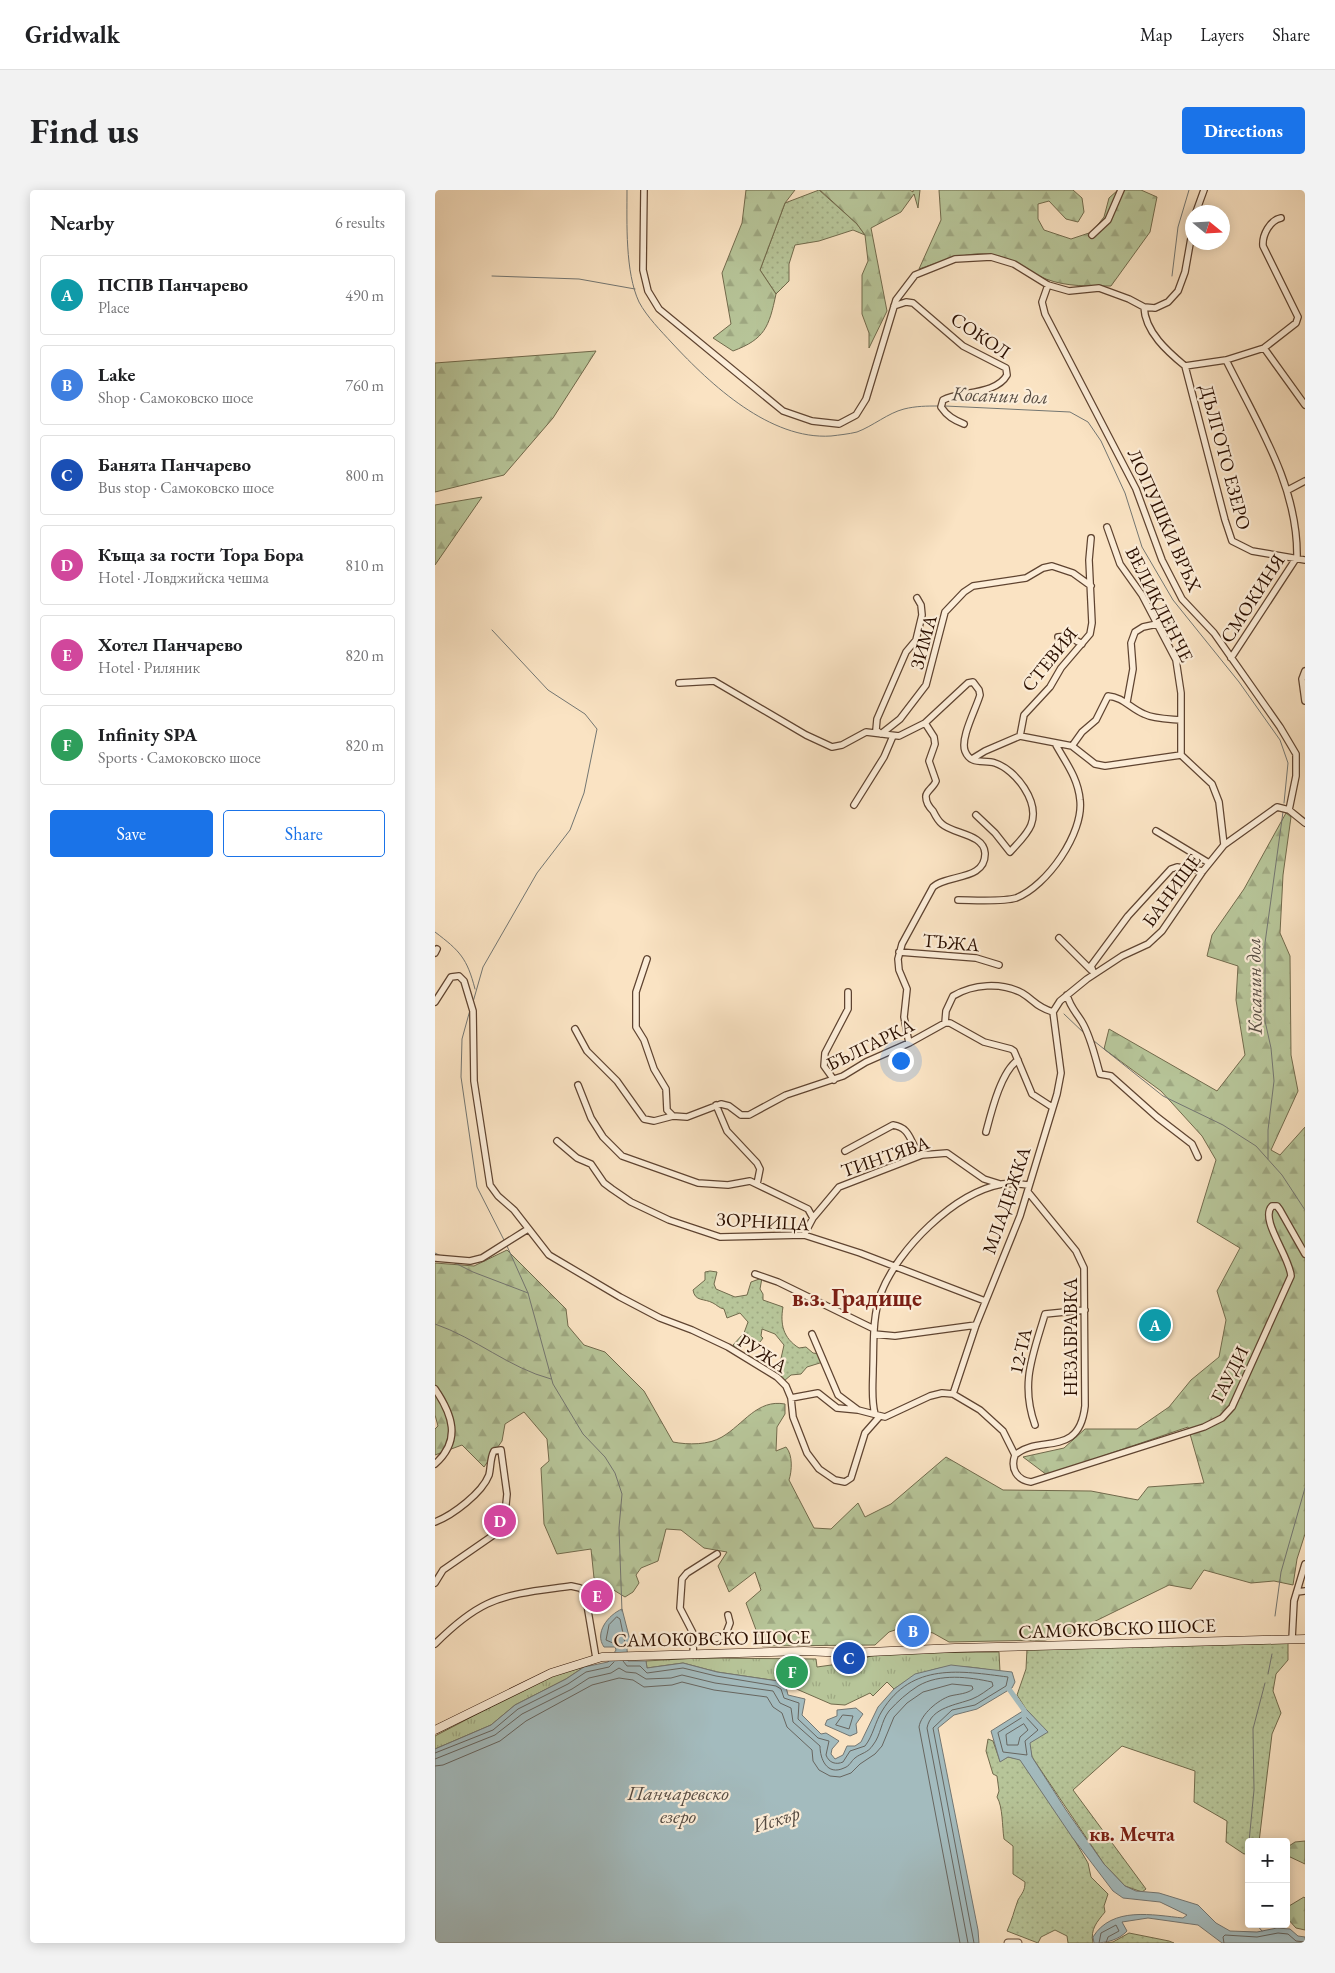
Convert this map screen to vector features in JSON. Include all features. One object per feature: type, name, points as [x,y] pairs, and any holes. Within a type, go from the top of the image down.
[{"type":"main road","name":"САМОКОВСКО ШОСЕ","points":[[435,1730],[551,1673],[596,1658],[610,1656],[804,1651],[848,1653],[955,1648],[1305,1639]]},
{"type":"street","points":[[644,190],[643,270],[648,291],[659,309],[783,411],[812,421],[839,424],[856,415],[866,399],[895,306],[903,289],[915,274],[940,264],[973,257],[991,257],[1014,264],[1048,285],[1069,291],[1099,288],[1129,299],[1144,308],[1155,308],[1168,302],[1179,291],[1189,250]]},
{"type":"street","points":[[1092,235],[1108,220],[1121,190]]},
{"type":"street","points":[[1199,205],[1204,190]]},
{"type":"street","points":[[1144,308],[1146,319],[1163,346],[1185,366],[1226,360],[1264,348],[1296,323],[1299,316],[1263,246],[1262,240],[1266,231],[1276,219],[1281,218]]},
{"type":"street","name":"ЛОПУШКИ ВРЪХ","points":[[1048,285],[1043,302],[1045,314],[1136,489],[1168,573],[1187,606],[1215,633],[1281,727],[1296,754],[1296,776],[1289,810]]},
{"type":"street","name":"СОКОЛ","points":[[895,306],[906,302],[913,303],[963,346],[1006,368],[1007,376],[1003,381],[973,393],[943,400],[941,407],[944,412],[964,424]]},
{"type":"street","points":[[1264,348],[1304,403]]},
{"type":"street","name":"СМОКИНЯ","points":[[1226,360],[1288,490],[1295,520],[1297,557],[1231,658]]},
{"type":"street","name":"ДЪЛГОТО ЕЗЕРО","points":[[1185,366],[1225,520],[1233,541],[1252,551],[1297,557],[1305,560]]},
{"type":"street","points":[[1288,490],[1305,481]]},
{"type":"street","name":"ВЕЛИКДЕНЧЕ","points":[[1107,527],[1120,564],[1142,595],[1176,660],[1179,671],[1181,755]]},
{"type":"street","name":"СТЕВИЯ","points":[[1020,736],[1024,715],[1050,687],[1061,668],[1090,634],[1092,622],[1089,560],[1091,538]]},
{"type":"street","name":"ЗИМА","points":[[881,734],[900,719],[926,685],[945,612],[964,592],[973,586],[1027,578],[1043,568],[1052,566],[1073,572],[1091,586]]},
{"type":"street","points":[[881,734],[876,730],[877,719],[906,652],[915,640],[922,615],[921,606],[917,598]]},
{"type":"street","points":[[1127,702],[1133,669],[1131,643],[1135,632],[1143,627],[1157,624]]},
{"type":"street","points":[[1058,637],[1068,636],[1082,644]]},
{"type":"street","points":[[1305,671],[1302,679],[1305,701]]},
{"type":"street","points":[[679,683],[714,682],[806,735],[831,747],[842,745],[866,732],[899,736],[925,723],[968,683],[973,682],[979,690],[977,704],[964,740],[966,754],[972,759],[1000,765],[1015,777],[1028,794],[1032,810],[1032,823],[1010,852],[995,833],[976,815]]},
{"type":"street","points":[[1072,746],[1081,732],[1095,720],[1108,696],[1127,702],[1146,716],[1181,720]]},
{"type":"street","points":[[909,1043],[904,1017],[907,989],[899,970],[899,952],[933,887],[939,882],[974,872],[980,866],[985,854],[983,847],[976,839],[956,832],[942,824],[926,799],[925,795],[935,781],[929,761],[935,744],[934,737],[925,723]]},
{"type":"street","points":[[854,805],[884,757],[893,736]]},
{"type":"street","points":[[972,759],[995,746],[1020,736],[1072,746],[1095,764],[1105,766],[1181,755],[1211,784],[1219,802],[1224,845]]},
{"type":"street","points":[[958,900],[1017,897],[1052,872],[1062,857],[1079,819],[1081,801],[1072,771],[1056,744]]},
{"type":"street","name":"БАНИЩЕ","points":[[1053,1012],[1067,994],[1094,974],[1122,956],[1148,944],[1155,938],[1224,845],[1274,808],[1281,807],[1289,810]]},
{"type":"street","points":[[1289,810],[1305,823]]},
{"type":"street","points":[[1156,831],[1209,863]]},
{"type":"street","points":[[1094,974],[1091,966],[1097,954],[1166,874],[1177,867],[1203,871]]},
{"type":"street","points":[[1059,938],[1094,974]]},
{"type":"street","name":"ТЪЖА","points":[[899,952],[975,958],[999,965]]},
{"type":"street","points":[[647,959],[636,992],[636,1027],[645,1040],[654,1068],[666,1089],[668,1098],[666,1107],[673,1116]]},
{"type":"street","name":"РУЖА","points":[[435,1002],[446,981],[455,975],[464,981],[473,1012],[474,1081],[490,1185],[549,1255],[581,1276],[660,1318],[692,1330],[768,1370],[783,1382],[791,1398],[793,1417],[807,1453],[819,1469],[835,1480],[845,1482],[851,1478],[865,1433],[877,1415]]},
{"type":"street","points":[[1052,1107],[1032,1094],[1018,1060],[1011,1049],[985,1042],[945,1022],[946,1011],[953,996],[971,988],[988,986],[1005,986],[1023,994],[1033,1004],[1053,1012]]},
{"type":"street","points":[[834,1080],[824,1066],[825,1053],[847,1009],[847,992]]},
{"type":"street","points":[[1067,994],[1073,1011],[1082,1022],[1088,1034],[1100,1074],[1111,1076],[1157,1117],[1192,1144],[1198,1157]]},
{"type":"street","name":"МЛАДЕЖКА","points":[[953,1394],[976,1325],[1028,1192],[1061,1073],[1053,1012]]},
{"type":"street","name":"БЪЛГАРКА","points":[[717,1105],[729,1106],[741,1115],[749,1115],[786,1095],[834,1080],[866,1062],[909,1043],[945,1022]]},
{"type":"street","points":[[575,1029],[587,1050],[617,1081],[645,1119],[654,1121],[673,1116],[687,1117],[717,1105],[727,1131],[757,1163],[760,1169],[757,1184]]},
{"type":"street","points":[[986,1132],[999,1091],[1012,1064],[1018,1060]]},
{"type":"street","points":[[578,1085],[591,1118],[603,1137],[622,1156],[698,1183],[728,1185],[745,1180],[808,1209],[813,1218]]},
{"type":"street","points":[[845,1151],[893,1125],[900,1127],[910,1135],[917,1152],[921,1155]]},
{"type":"street","name":"ЗОРНИЦА","points":[[557,1141],[577,1158],[591,1164],[604,1183],[612,1189],[631,1202],[669,1220],[720,1237],[805,1235],[860,1253],[896,1269],[985,1301]]},
{"type":"street","name":"ТИНТЯВА","points":[[805,1235],[813,1218],[839,1187],[921,1155],[947,1153],[984,1179],[1002,1184]]},
{"type":"street","points":[[877,1415],[873,1387],[874,1332],[881,1294],[896,1269],[912,1245],[941,1216],[959,1202],[1002,1184],[1029,1185]]},
{"type":"street","name":"НЕЗАБРАВКА","points":[[1015,1455],[1026,1449],[1059,1443],[1072,1435],[1081,1424],[1085,1406],[1086,1278],[1081,1258],[1028,1192]]},
{"type":"street","name":"ГАУДИ","points":[[1015,1455],[1013,1468],[1016,1474],[1019,1478],[1031,1482],[1204,1427],[1222,1418],[1228,1413],[1236,1400],[1291,1276],[1289,1262],[1269,1222],[1268,1213],[1272,1206],[1277,1206],[1280,1210],[1305,1254]]},
{"type":"street","points":[[435,1258],[470,1261],[482,1258],[528,1229]]},
{"type":"street","points":[[755,1274],[779,1282],[874,1332],[895,1336],[976,1325]]},
{"type":"street","name":"12-ТА","points":[[1035,1425],[1028,1405],[1027,1373],[1045,1314],[1085,1310]]},
{"type":"street","points":[[813,1334],[838,1395],[858,1410]]},
{"type":"street","points":[[435,1389],[448,1408],[452,1427],[450,1439],[435,1464]]},
{"type":"street","points":[[791,1398],[818,1393],[837,1408],[889,1416],[936,1395],[953,1394],[972,1405],[1003,1431],[1015,1455]]},
{"type":"street","points":[[435,1522],[447,1517],[472,1497],[488,1476],[494,1451],[501,1450],[507,1494],[504,1524],[495,1534],[443,1570],[435,1583]]},
{"type":"street","points":[[693,1654],[694,1644],[691,1629],[680,1608],[682,1579],[687,1573],[717,1554]]},
{"type":"street","points":[[1291,1640],[1292,1612],[1305,1564]]},
{"type":"street","points":[[435,1644],[449,1630],[487,1604],[509,1597],[571,1586],[580,1588],[585,1593],[596,1658]]},
{"type":"street","points":[[1297,1592],[1305,1591]]},
{"type":"street","points":[[694,1644],[725,1636],[729,1623],[728,1615]]},
{"type":"street","points":[[1008,1943],[1018,1943]]},
{"type":"green space","points":[[746,190],[795,190],[785,203],[760,270],[776,294],[768,323],[752,342],[733,351],[713,338],[731,324],[722,273],[742,223]]},
{"type":"green space","points":[[819,190],[857,224],[865,235],[853,230],[819,241],[795,245],[789,264],[789,281],[776,294],[760,270],[785,203]]},
{"type":"green space","points":[[820,190],[910,190],[913,192],[913,190],[920,190],[918,208],[914,194],[901,212],[871,228],[887,311],[869,348],[869,333],[862,314],[862,275],[868,261],[865,235],[857,224]]},
{"type":"green space","points":[[939,190],[1073,190],[1082,198],[1084,212],[1078,222],[1066,219],[1049,201],[1038,204],[1038,219],[1044,230],[1071,239],[1092,232],[1104,217],[1109,198],[1118,190],[1141,190],[1157,197],[1150,232],[1111,286],[1086,286],[1054,282],[1005,258],[994,255],[973,254],[962,256],[919,269],[941,220]]},
{"type":"green space","points":[[596,351],[553,418],[504,475],[435,492],[435,363]]},
{"type":"green space","points":[[482,497],[435,565],[435,505]]},
{"type":"green space","points":[[1286,813],[1291,817],[1283,875],[1280,933],[1290,956],[1291,1055],[1298,1091],[1271,1150],[1280,1155],[1305,1127],[1305,1534],[1297,1559],[1293,1585],[1274,1581],[1251,1583],[1204,1570],[1191,1589],[1169,1585],[1067,1635],[1045,1640],[949,1642],[933,1633],[904,1627],[889,1632],[875,1645],[762,1646],[746,1603],[761,1590],[755,1572],[729,1592],[718,1566],[727,1552],[704,1548],[681,1530],[666,1529],[658,1561],[641,1568],[636,1575],[639,1583],[633,1592],[625,1597],[594,1578],[591,1549],[557,1554],[544,1524],[541,1468],[549,1461],[547,1439],[524,1412],[505,1424],[502,1441],[484,1467],[462,1445],[435,1455],[435,1429],[438,1426],[435,1415],[435,1263],[474,1266],[507,1250],[566,1309],[568,1326],[584,1345],[605,1352],[644,1391],[673,1442],[698,1444],[717,1440],[766,1405],[775,1403],[785,1404],[785,1414],[777,1427],[776,1451],[786,1447],[790,1454],[791,1472],[789,1480],[814,1528],[831,1529],[858,1503],[865,1517],[891,1504],[946,1457],[1003,1490],[1091,1491],[1138,1500],[1148,1487],[1204,1483],[1188,1427],[1047,1475],[1023,1457],[1064,1448],[1085,1429],[1137,1429],[1169,1407],[1191,1380],[1219,1357],[1226,1320],[1217,1291],[1240,1248],[1197,1222],[1216,1160],[1202,1136],[1161,1091],[1104,1049],[1109,1029],[1217,1091],[1245,1055],[1236,1000],[1238,966],[1207,956],[1212,935],[1244,889]]},
{"type":"green space","points":[[705,1272],[717,1272],[714,1284],[716,1289],[735,1297],[747,1295],[751,1282],[762,1278],[760,1289],[763,1294],[763,1300],[783,1307],[783,1325],[789,1340],[799,1348],[806,1347],[813,1353],[820,1354],[823,1362],[807,1367],[801,1374],[791,1375],[784,1381],[771,1371],[780,1363],[784,1345],[775,1334],[762,1329],[761,1336],[763,1338],[760,1342],[743,1340],[735,1348],[733,1345],[744,1333],[748,1322],[740,1313],[727,1318],[724,1309],[710,1301],[698,1298],[694,1294],[693,1290],[705,1280]]},
{"type":"green space","points":[[1288,1643],[1288,1660],[1276,1674],[1273,1691],[1281,1713],[1272,1734],[1259,1838],[1245,1838],[1244,1854],[1226,1842],[1227,1821],[1194,1802],[1195,1771],[1122,1746],[1073,1790],[1146,1889],[1142,1892],[1125,1886],[1104,1864],[1032,1757],[1029,1743],[1047,1732],[1026,1709],[1017,1695],[1026,1669],[1027,1649]]},
{"type":"green space","points":[[999,1652],[1000,1672],[970,1667],[945,1667],[920,1674],[894,1689],[887,1682],[873,1696],[870,1693],[845,1705],[831,1704],[778,1681],[717,1672],[683,1663],[647,1668],[646,1661],[699,1658],[816,1659],[817,1667],[860,1661],[870,1656],[899,1653]]},
{"type":"green space","points":[[584,1667],[566,1679],[515,1705],[491,1725],[435,1749],[435,1736],[550,1676]]},
{"type":"green space","points":[[988,1739],[993,1741],[1000,1761],[1008,1757],[1020,1759],[1068,1829],[1088,1863],[1091,1877],[1108,1894],[1104,1906],[1105,1912],[1093,1930],[1093,1943],[1068,1943],[1067,1936],[1055,1930],[1041,1937],[1038,1943],[1007,1931],[1018,1900],[1024,1890],[1025,1882],[1013,1874],[1013,1846],[1004,1839],[1001,1811],[997,1797],[999,1791],[997,1776],[993,1774],[986,1751]]},
{"type":"green space","points":[[1305,1841],[1305,1864],[1290,1857],[1290,1845],[1295,1842]]},
{"type":"green space","points":[[1305,1898],[1305,1930],[1296,1928],[1290,1921],[1290,1905]]},
{"type":"green space","points":[[1129,1933],[1174,1943],[1104,1943],[1113,1942]]},
{"type":"water","name":"Панчаревско езеро","points":[[622,1609],[631,1644],[627,1649],[628,1661],[646,1661],[647,1668],[683,1663],[717,1672],[778,1681],[786,1687],[788,1695],[805,1699],[802,1715],[821,1734],[826,1733],[839,1741],[832,1749],[831,1754],[835,1759],[843,1755],[847,1746],[855,1746],[861,1742],[878,1707],[894,1689],[915,1674],[951,1665],[1012,1672],[1015,1682],[1012,1688],[977,1709],[954,1715],[938,1728],[979,1943],[435,1943],[435,1749],[491,1725],[515,1705],[566,1679],[584,1667],[608,1662],[616,1650],[615,1647],[604,1647],[601,1642],[602,1630],[608,1620]]},
{"type":"water","points":[[856,1708],[863,1714],[856,1724],[857,1733],[850,1736],[825,1725],[827,1720],[837,1716],[837,1710]]},
{"type":"water","points":[[1026,1709],[1048,1732],[1030,1743],[1032,1757],[1104,1864],[1125,1886],[1136,1891],[1159,1893],[1198,1905],[1216,1923],[1230,1931],[1257,1932],[1277,1928],[1290,1929],[1298,1936],[1305,1937],[1305,1943],[1222,1943],[1198,1925],[1148,1918],[1122,1922],[1127,1931],[1120,1937],[1094,1943],[1093,1937],[1101,1927],[1122,1917],[1146,1915],[1183,1918],[1187,1915],[1160,1902],[1123,1898],[1113,1891],[1072,1837],[1020,1760],[1008,1757],[1000,1762],[991,1731]]},
{"type":"waterway","name":"Косанин дол","points":[[627,190],[629,262],[634,290],[639,302],[654,324],[688,359],[723,392],[743,407],[786,429],[808,435],[831,436],[857,432],[892,413],[904,409],[938,406]]},
{"type":"waterway","points":[[1172,276],[1178,227],[1189,190]]},
{"type":"waterway","points":[[492,276],[579,279],[635,289]]},
{"type":"waterway","name":"Косанин дол","points":[[945,406],[1070,412],[1088,422],[1101,441],[1125,493],[1142,547],[1173,600],[1239,682],[1280,740],[1288,763],[1284,803]]},
{"type":"waterway","points":[[473,1002],[483,967],[537,873],[570,830],[584,793],[597,729],[585,714],[548,690],[492,630]]},
{"type":"waterway","name":"Косанин дол","points":[[1268,1159],[1268,1130],[1274,1081],[1271,1048],[1265,1021],[1265,943],[1283,812]]},
{"type":"waterway","points":[[435,932],[457,950],[469,970],[475,989]]},
{"type":"waterway","points":[[470,1010],[462,1039],[461,1077],[477,1187],[504,1240]]},
{"type":"waterway","points":[[1064,1014],[1085,1034]]},
{"type":"waterway","points":[[1094,1041],[1163,1096],[1223,1125],[1256,1146],[1282,1175],[1305,1210]]},
{"type":"waterway","points":[[507,1246],[528,1293],[553,1384],[583,1434],[605,1457],[615,1473],[622,1494],[619,1528],[622,1611]]},
{"type":"waterway","points":[[435,1253],[441,1256]]},
{"type":"waterway","points":[[453,1262],[473,1272],[528,1293]]},
{"type":"waterway","points":[[435,1324],[465,1337],[521,1368],[551,1379]]},
{"type":"waterway","points":[[1275,1616],[1281,1572],[1305,1488]]},
{"type":"waterway","points":[[1268,1674],[1272,1654]]},
{"type":"waterway","points":[[1249,1838],[1254,1790],[1253,1729],[1265,1683]]},
{"type":"waterway","points":[[1009,1689],[1024,1710],[1024,1717]]},
{"type":"place","name":"ПСПВ Панчарево","points":[[1155,1325]]},
{"type":"place","name":"Къща за гости Тора Бора","points":[[500,1521]]},
{"type":"place","name":"Хотел Панчарево","points":[[597,1596]]},
{"type":"place","name":"Lake","points":[[913,1631]]},
{"type":"place","name":"Банята Панчарево","points":[[849,1658]]},
{"type":"place","name":"Infinity SPA","points":[[792,1672]]},
{"type":"district","name":"в.з. Градище","points":[[857,1298]]},
{"type":"district","name":"кв. Мечта","points":[[1132,1834]]},
{"type":"water label","name":"Искър","points":[[776,1819]]}]
